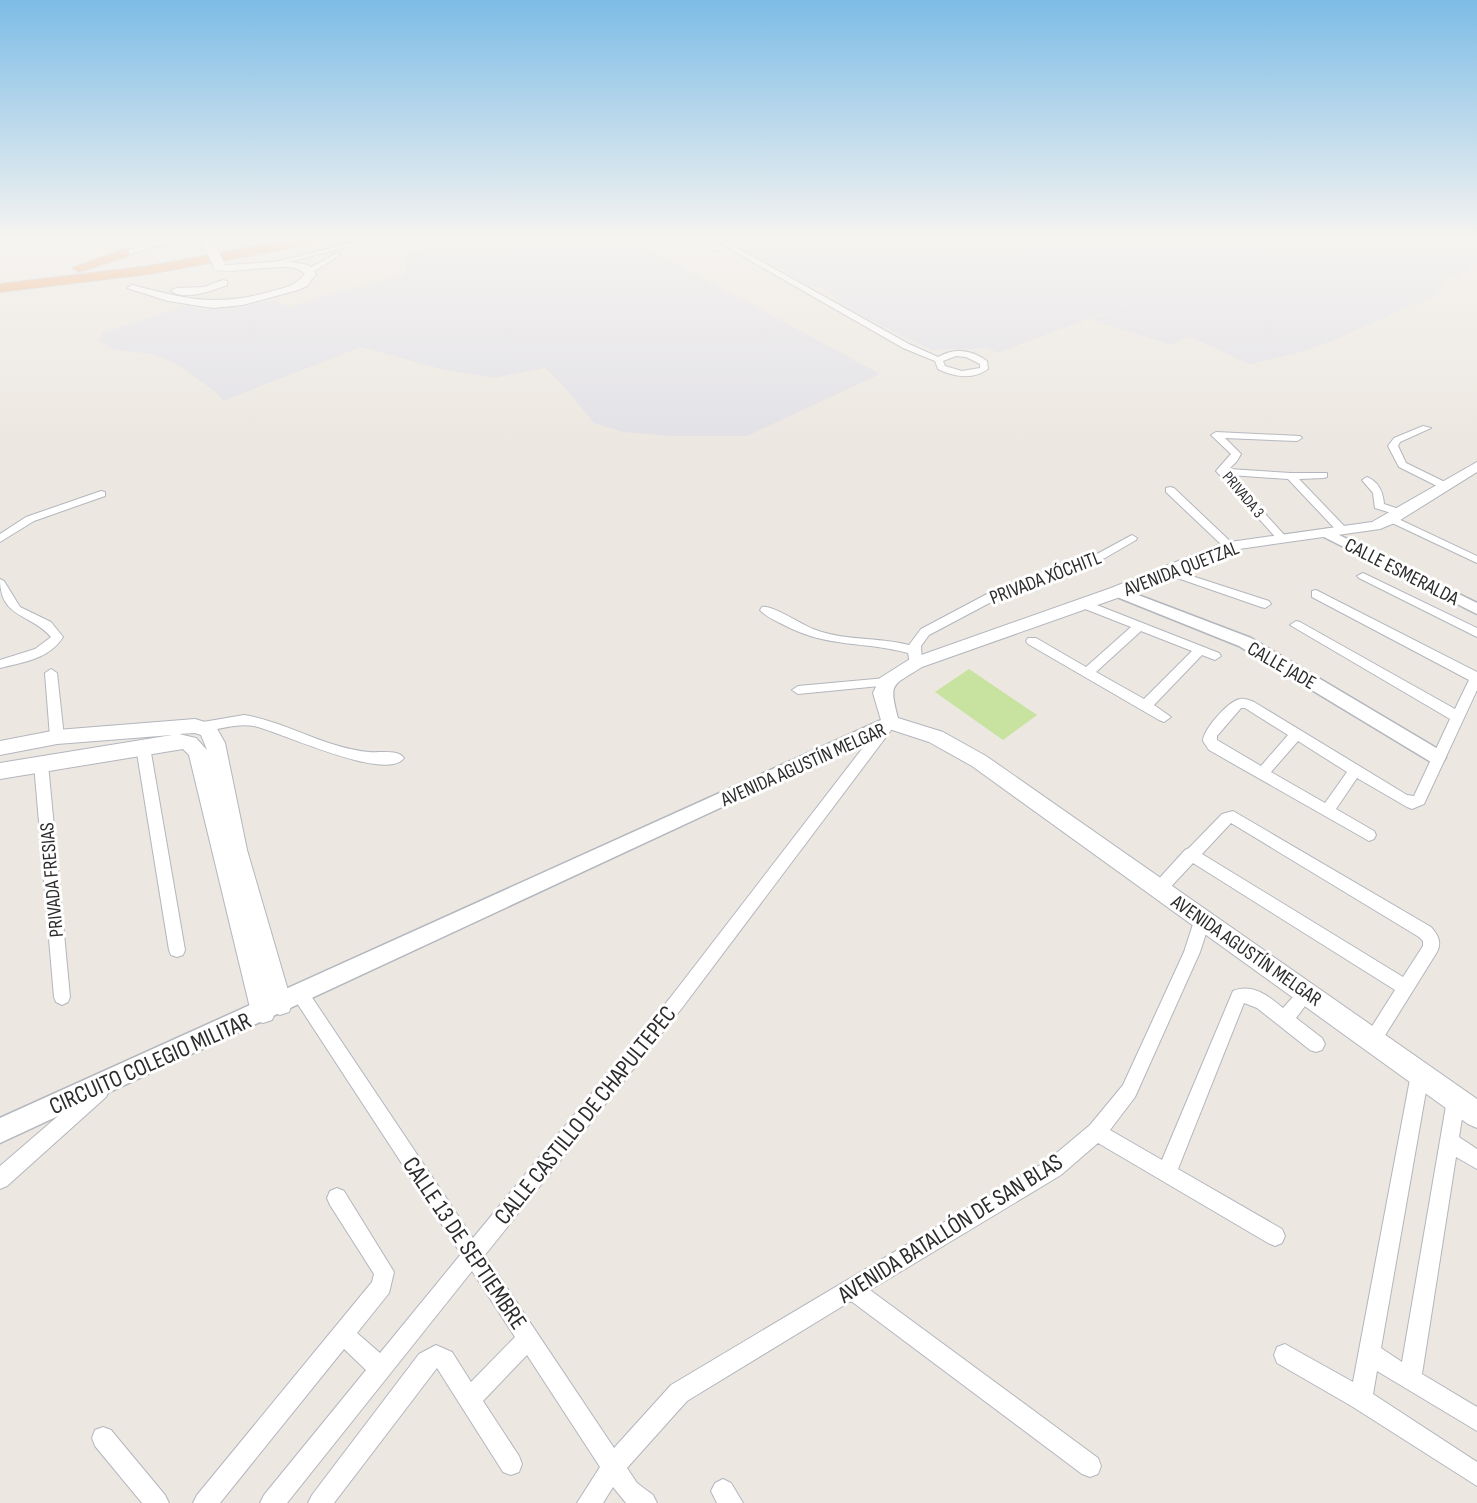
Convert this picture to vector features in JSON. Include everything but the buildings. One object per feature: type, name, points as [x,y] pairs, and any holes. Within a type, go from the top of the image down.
[{"type":"main road","name":"AVENIDA QUETZAL","points":[[886,682],[914,657],[1084,604],[1229,546],[1367,529],[1397,516],[1477,466]]},
{"type":"main road","points":[[886,682],[882,693],[890,722]]},
{"type":"main road","name":"AVENIDA AGUSTÍN MELGAR","points":[[890,722],[936,737],[979,761],[1477,1114]]},
{"type":"main road","points":[[0,747],[57,737],[196,734]]},
{"type":"main road","points":[[196,734],[198,753],[229,853],[281,1004]]},
{"type":"main road","points":[[0,771],[143,747],[196,734]]},
{"type":"street","points":[[824,307],[900,349],[940,364],[837,307]]},
{"type":"street","points":[[1426,428],[1397,440],[1393,446],[1402,465],[1445,486]]},
{"type":"street","name":"PRIVADA 3","points":[[1282,538],[1221,471],[1234,459],[1236,454],[1218,437],[1217,433],[1297,438]]},
{"type":"street","points":[[1221,471],[1292,476],[1324,475]]},
{"type":"street","points":[[1292,476],[1335,532]]},
{"type":"street","points":[[1367,480],[1378,492],[1379,506],[1477,560]]},
{"type":"street","points":[[1170,490],[1229,546]]},
{"type":"street","points":[[0,539],[30,519],[101,494]]},
{"type":"street","name":"CALLE ESMERALDA","points":[[1335,532],[1477,609]]},
{"type":"street","name":"PRIVADA XÓCHITL","points":[[914,657],[916,640],[925,632],[993,594],[1101,556],[1132,538]]},
{"type":"street","points":[[1167,571],[1265,604]]},
{"type":"street","points":[[1363,576],[1477,633]]},
{"type":"street","points":[[0,584],[16,610],[53,629],[57,637],[52,645],[39,652],[0,664]]},
{"type":"street","name":"CALLE JADE","points":[[1117,592],[1245,642],[1437,757]]},
{"type":"street","points":[[1316,594],[1477,677],[1456,716],[1419,800],[1412,802],[1402,800],[1242,703],[1236,705],[1210,735],[1210,741],[1214,746],[1368,835]]},
{"type":"street","points":[[1084,604],[1215,656]]},
{"type":"street","points":[[766,610],[816,635],[895,645],[914,657]]},
{"type":"street","points":[[1296,625],[1456,716]]},
{"type":"street","points":[[1087,674],[1138,627]]},
{"type":"street","points":[[1032,641],[1164,717]]},
{"type":"street","points":[[1145,706],[1200,650]]},
{"type":"street","points":[[51,673],[57,737]]},
{"type":"street","name":"AVENIDA QUETZAL","points":[[798,690],[886,682]]},
{"type":"street","points":[[196,734],[244,720],[257,722],[349,754],[376,760],[397,758]]},
{"type":"street","name":"AVENIDA AGUSTÍN MELGAR","points":[[281,1004],[890,722]]},
{"type":"street","name":"CALLE CASTILLO DE CHAPULTEPEC","points":[[272,1503],[676,1003],[890,722]]},
{"type":"street","points":[[1262,774],[1296,734]]},
{"type":"street","points":[[143,747],[177,950]]},
{"type":"street","name":"PRIVADA FRESIAS","points":[[41,764],[62,997]]},
{"type":"street","points":[[1327,811],[1355,770]]},
{"type":"street","points":[[1160,888],[1190,854],[1227,818],[1233,817],[1425,932],[1431,939],[1431,947],[1373,1039]]},
{"type":"street","points":[[1190,854],[1405,987]]},
{"type":"street","name":"AVENIDA BATALLÓN DE SAN BLAS","points":[[589,1503],[612,1466],[646,1426],[679,1393],[1054,1168],[1097,1132],[1129,1091],[1192,952],[1203,918]]},
{"type":"street","points":[[1284,1019],[1307,993]]},
{"type":"street","points":[[1166,1174],[1239,996],[1246,994],[1255,998],[1316,1044]]},
{"type":"street","name":"CIRCUITO COLEGIO MILITAR","points":[[5,1131],[281,1004]]},
{"type":"street","name":"CALLE 13 DE SEPTIEMBRE","points":[[281,1004],[472,1255],[635,1499]]},
{"type":"street","points":[[1361,1399],[1420,1074]]},
{"type":"street","points":[[0,1179],[110,1081]]},
{"type":"street","points":[[1410,1379],[1456,1100]]},
{"type":"street","points":[[1097,1132],[1275,1236]]},
{"type":"street","points":[[1449,1142],[1477,1160]]},
{"type":"street","points":[[205,1503],[382,1286],[384,1272],[337,1198]]},
{"type":"street","points":[[852,1289],[1090,1466]]},
{"type":"street","points":[[344,1335],[380,1368]]},
{"type":"street","points":[[470,1399],[528,1339]]},
{"type":"street","points":[[1370,1354],[1477,1420]]},
{"type":"street","points":[[1285,1355],[1361,1399],[1477,1474]]},
{"type":"street","points":[[320,1503],[432,1358],[436,1356],[444,1360],[511,1464]]},
{"type":"street","points":[[103,1438],[157,1503]]},
{"type":"shaded area","points":[[181,307],[757,307],[880,374],[747,436],[671,436],[623,432],[594,423],[562,384],[545,368],[494,378],[445,370],[361,347],[223,401],[216,392],[175,363],[153,354],[114,350],[99,340],[104,332]]},
{"type":"shaded area","points":[[1120,307],[997,353],[988,348],[932,350],[844,308]]},
{"type":"shaded area","points":[[1123,307],[1409,307],[1332,341],[1297,353],[1249,364],[1189,336],[1172,345],[1091,320]]},
{"type":"green space","points":[[969,669],[1037,715],[1003,740],[935,692]]}]
